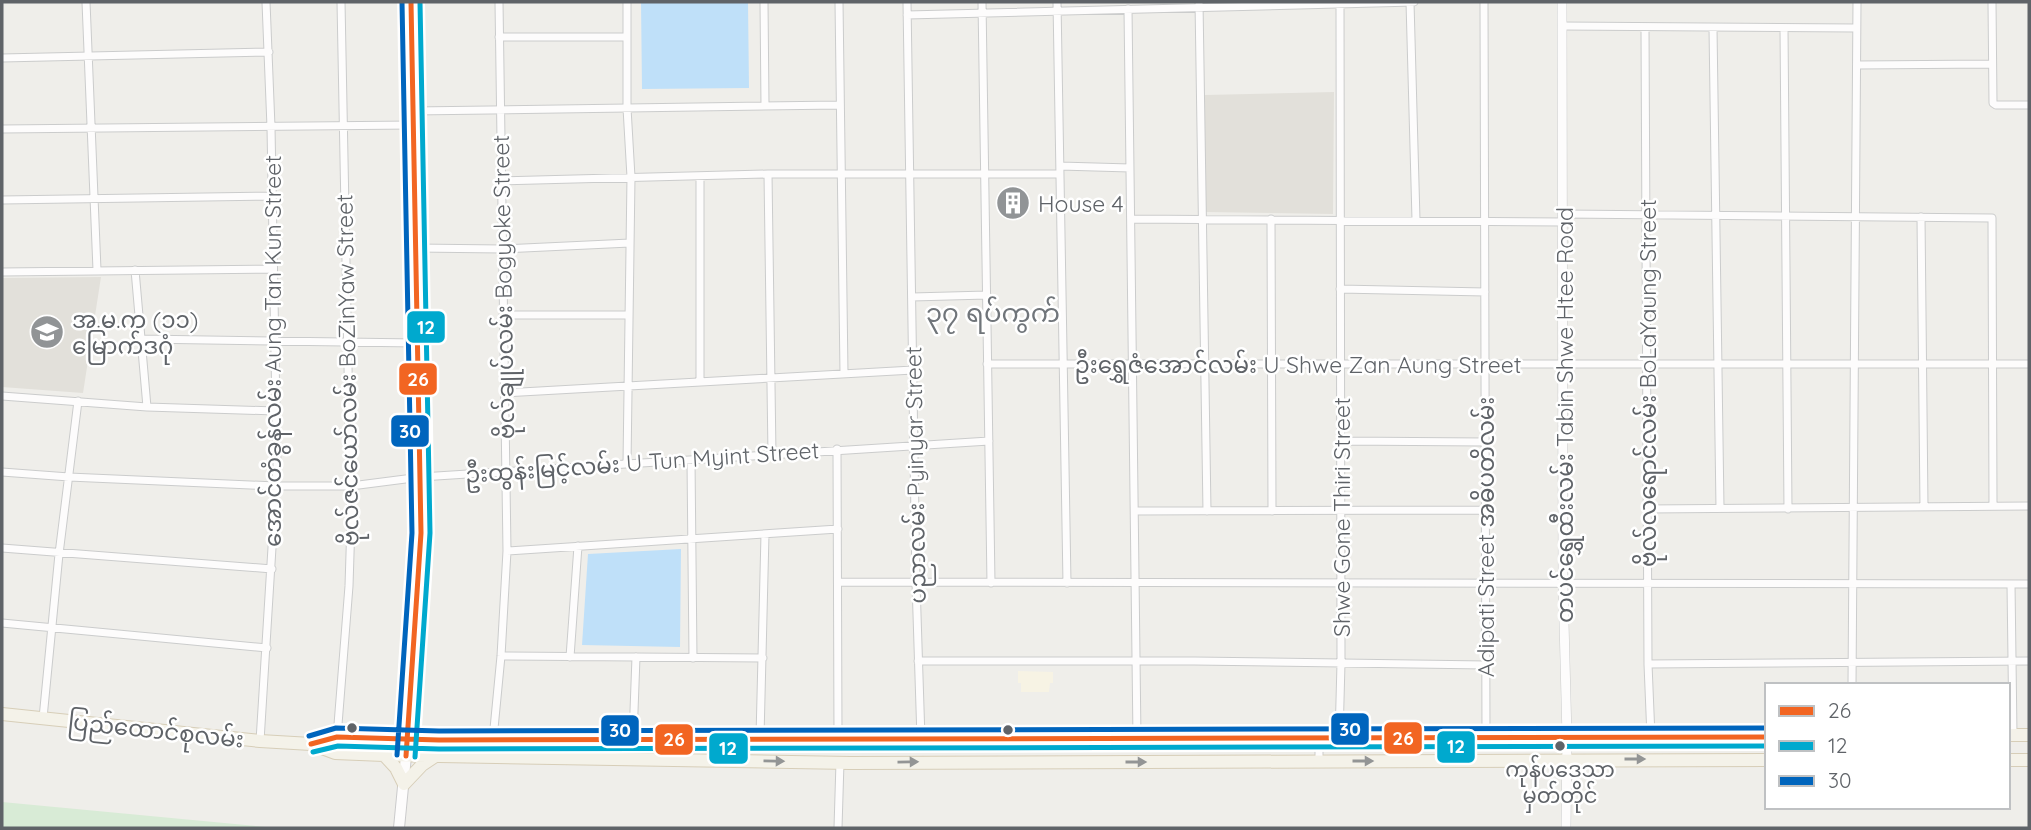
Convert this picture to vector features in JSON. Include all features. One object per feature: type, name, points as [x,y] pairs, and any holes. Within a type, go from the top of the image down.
[{"type":"main road","points":[[399,828],[408,739],[420,556],[421,477],[411,2]]},
{"type":"main road","points":[[385,739],[398,729],[410,711]]},
{"type":"main road","points":[[410,711],[420,728],[439,740]]},
{"type":"main road","name":"ပြည်ထောင်စုလမ်း","points":[[2,713],[260,741],[311,744],[335,753],[406,756],[840,762],[1765,760]]},
{"type":"main road","points":[[2011,736],[2029,735]]},
{"type":"main road","name":"ပြည်ထောင်စုလမ်း","points":[[311,744],[337,737],[439,740],[760,737],[1765,737]]},
{"type":"main road","points":[[946,739],[946,762]]},
{"type":"main road","points":[[384,755],[396,768],[404,784]]},
{"type":"main road","points":[[404,784],[422,765],[437,755]]},
{"type":"main road","points":[[2010,760],[2029,760]]},
{"type":"street","points":[[86,2],[97,270]]},
{"type":"street","name":"အောင်တံခွန်လမ်း Aung Tan Kun Street","points":[[260,741],[276,486],[271,127],[266,2]]},
{"type":"street","name":"ဗိုလ်ဇင်ယော်လမ်း BoZinYaw Street","points":[[337,737],[349,586],[351,486],[341,2]]},
{"type":"street","name":"ဗိုလ်ချုပ်လမ်း Bogyoke Street","points":[[493,740],[507,551],[499,2]]},
{"type":"street","points":[[627,2],[627,108],[631,177],[627,464]]},
{"type":"street","points":[[764,2],[765,106]]},
{"type":"street","points":[[838,2],[844,373]]},
{"type":"street","name":"ပညာလမ်း Pyinyar Street","points":[[907,2],[921,738]]},
{"type":"street","points":[[982,2],[990,583]]},
{"type":"street","points":[[1057,2],[1067,583]]},
{"type":"street","points":[[907,15],[1199,5],[1412,2],[1416,220]]},
{"type":"street","name":"Adipati Street အဓိပတိလမ်း","points":[[1484,2],[1486,737]]},
{"type":"street","name":"တပင်ရွှေထီးလမ်း Tabin Shwe Htee Road","points":[[1562,2],[1566,828]]},
{"type":"street","points":[[1852,683],[1857,2]]},
{"type":"street","points":[[1992,2],[1994,105],[2029,104]]},
{"type":"street","name":"Shwe Gone Thiri Street","points":[[1339,738],[1340,3]]},
{"type":"street","points":[[1199,5],[1207,511]]},
{"type":"street","points":[[1128,9],[1137,738]]},
{"type":"street","points":[[1562,26],[1856,28]]},
{"type":"street","name":"ဗိုလ်လရောင်လမ်း BoLaYaung Street","points":[[1645,28],[1648,664],[1651,737]]},
{"type":"street","points":[[1713,28],[1720,508]]},
{"type":"street","points":[[1784,28],[1788,509]]},
{"type":"street","points":[[499,37],[626,37]]},
{"type":"street","points":[[2,58],[269,52]]},
{"type":"street","points":[[1857,65],[1992,64]]},
{"type":"street","points":[[413,111],[840,105]]},
{"type":"street","points":[[2,129],[413,125]]},
{"type":"street","points":[[501,181],[1130,168]]},
{"type":"street","points":[[768,174],[772,455]]},
{"type":"street","points":[[699,176],[701,382]]},
{"type":"street","points":[[2,200],[271,196]]},
{"type":"street","points":[[1131,219],[1484,221],[1646,217],[1992,218],[1993,506]]},
{"type":"street","points":[[1920,217],[1924,507]]},
{"type":"street","points":[[1271,219],[1272,511]]},
{"type":"street","points":[[416,248],[502,249],[631,243]]},
{"type":"street","points":[[2,272],[272,269]]},
{"type":"street","points":[[135,270],[147,407]]},
{"type":"street","points":[[1340,289],[1485,292]]},
{"type":"street","points":[[912,297],[986,295]]},
{"type":"street","points":[[503,315],[629,315]]},
{"type":"street","points":[[142,339],[417,343]]},
{"type":"street","name":"ဦးရွှေဇံအောင်လမ်း U Shwe Zan Aung Street","points":[[987,364],[2029,364]]},
{"type":"street","points":[[504,393],[913,369]]},
{"type":"street","points":[[2,396],[147,407],[275,411]]},
{"type":"street","points":[[43,718],[78,401]]},
{"type":"street","name":"ဦးထွန်းမြင့်လမ်း U Tun Myint Street","points":[[2,472],[276,486],[351,486],[421,477],[506,471],[989,441]]},
{"type":"street","points":[[1341,441],[1485,442]]},
{"type":"street","points":[[837,449],[838,738]]},
{"type":"street","points":[[691,460],[692,658]]},
{"type":"street","points":[[1647,509],[2029,506]]},
{"type":"street","points":[[1135,511],[1485,510]]},
{"type":"street","points":[[507,551],[838,529]]},
{"type":"street","points":[[760,737],[765,534]]},
{"type":"street","points":[[570,657],[579,546]]},
{"type":"street","points":[[2,548],[272,569]]},
{"type":"street","points":[[838,582],[2029,584]]},
{"type":"street","points":[[2011,584],[2011,736]]},
{"type":"street","points":[[2,623],[267,648]]},
{"type":"street","points":[[501,656],[763,659]]},
{"type":"street","points":[[633,738],[636,657]]},
{"type":"street","points":[[918,661],[1486,665]]},
{"type":"street","points":[[1648,664],[2029,661]]},
{"type":"street","points":[[1319,738],[1319,761]]},
{"type":"street","points":[[838,828],[840,762]]},
{"type":"shaded area","points":[[1334,92],[1333,214],[1205,212],[1205,95]]},
{"type":"shaded area","name":"အ.မ.က (၁၁) မြောက်ဒဂုံ","points":[[101,277],[83,393],[2,387],[2,278]]},
{"type":"shaded area","points":[[1018,671],[1053,672],[1053,683],[1050,683],[1049,692],[1021,692]]},
{"type":"green space","points":[[2,802],[276,828],[2,828]]},
{"type":"water","points":[[641,2],[748,2],[749,88],[642,89]]},
{"type":"water","points":[[681,549],[680,647],[582,645],[588,554]]},
{"type":"transit line","name":"30","points":[[397,755],[412,533],[402,2]]},
{"type":"transit line","name":"26","points":[[406,756],[421,533],[411,2]]},
{"type":"transit line","name":"12","points":[[415,757],[430,533],[420,2]]},
{"type":"transit line","name":"30","points":[[309,736],[336,728],[439,731],[1765,728]]},
{"type":"transit line","name":"26","points":[[311,744],[337,737],[439,740],[1765,737]]},
{"type":"transit line","name":"12","points":[[313,752],[338,746],[439,749],[1765,746]]},
{"type":"place","name":"House 4","points":[[1013,203]]},
{"type":"place","name":"အ.မ.က (၁၁) မြောက်ဒဂုံ","points":[[47,332]]},
{"type":"place","name":"ကုန်ပဒေသာ မှတ်တိုင်","points":[[1560,746]]},
{"type":"district","name":"၃၇ ရပ်ကွက်","points":[[993,312]]}]
